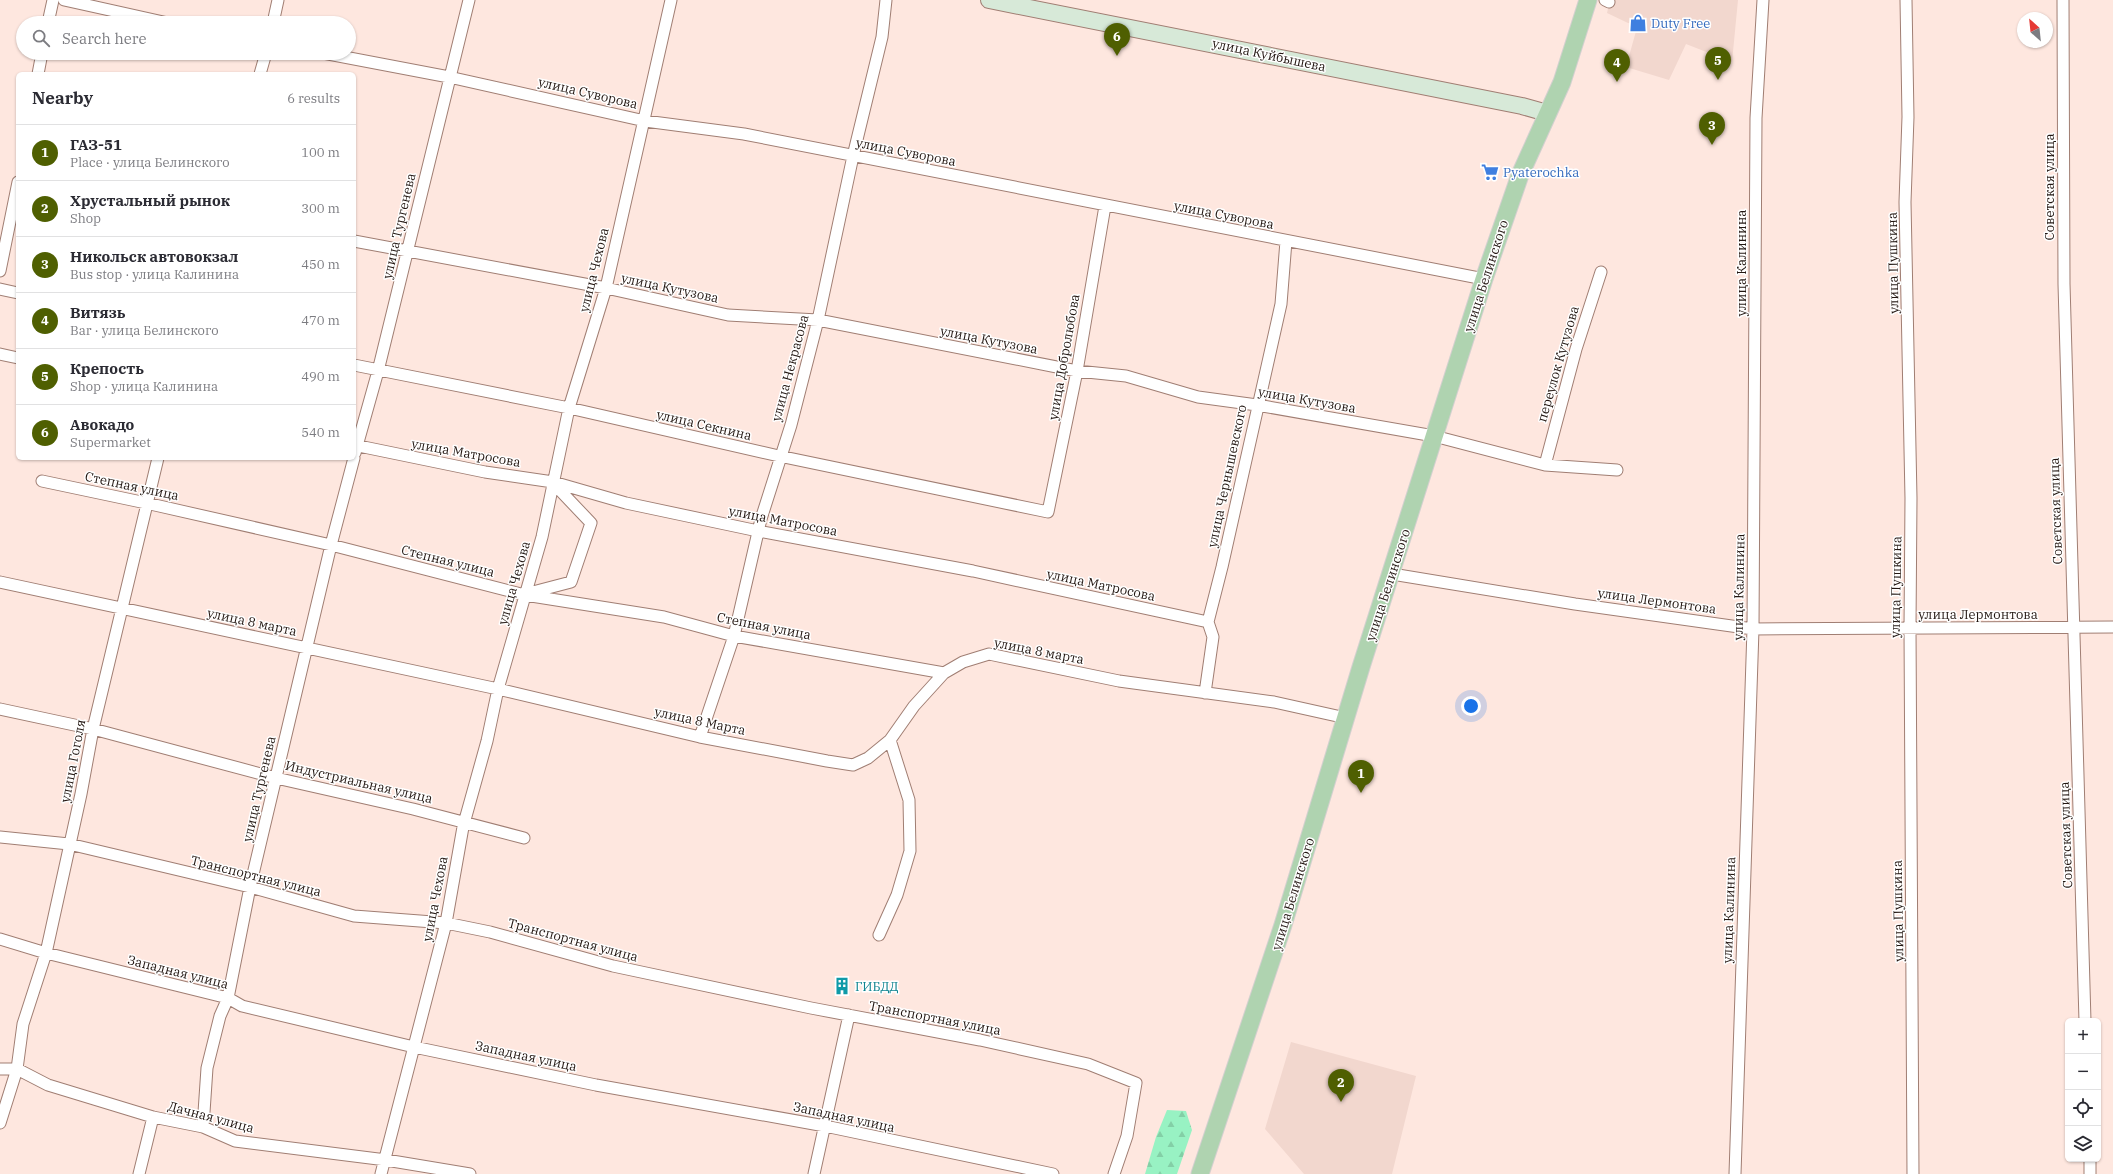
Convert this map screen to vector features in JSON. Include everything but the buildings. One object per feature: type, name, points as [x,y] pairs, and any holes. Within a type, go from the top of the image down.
[{"type":"main road","name":"улица Куйбышева","points":[[989,0],[1506,103],[1547,113]]},
{"type":"main road","name":"улица Белинского","points":[[1200,1174],[1286,918],[1346,718],[1484,279],[1520,175],[1562,82],[1588,0]]},
{"type":"street","points":[[49,16],[52,0]]},
{"type":"street","points":[[64,0],[136,16]]},
{"type":"street","points":[[275,16],[278,0]]},
{"type":"street","name":"улица Тургенева","points":[[356,443],[378,371],[469,0]]},
{"type":"street","name":"улица Чехова","points":[[381,1174],[386,1160],[446,923],[464,822],[487,741],[498,689],[542,537],[569,408],[606,288],[635,153],[645,121],[671,0]]},
{"type":"street","name":"улица Некрасова","points":[[700,737],[734,636],[758,531],[779,456],[791,425],[818,320],[853,156],[882,37],[886,0]]},
{"type":"street","name":"улица Калинина","points":[[1735,1174],[1753,629],[1756,118],[1763,0]]},
{"type":"street","name":"улица Пушкина","points":[[1906,0],[1908,117],[1905,202],[1911,498],[1910,628],[1913,1174]]},
{"type":"street","name":"Советская улица","points":[[2063,0],[2064,284],[2085,1018]]},
{"type":"street","name":"улица Суворова","points":[[356,59],[449,77],[645,121],[744,134],[1105,206],[1484,279]]},
{"type":"street","points":[[38,72],[41,60]]},
{"type":"street","points":[[261,72],[264,60]]},
{"type":"street","points":[[0,272],[16,192]]},
{"type":"street","name":"улица Добролюбова","points":[[1048,512],[1077,371],[1105,206]]},
{"type":"street","name":"улица Кутузова","points":[[356,241],[606,288],[728,315],[818,320],[1077,371],[1126,376],[1198,397],[1257,405],[1434,436],[1545,465],[1617,470]]},
{"type":"street","name":"улица Чернышевского","points":[[1208,622],[1222,567],[1257,405],[1281,304],[1286,241]]},
{"type":"street","name":"переулок Кутузова","points":[[1545,465],[1576,349],[1601,272]]},
{"type":"street","points":[[0,289],[16,293]]},
{"type":"street","points":[[0,354],[16,358]]},
{"type":"street","name":"улица Секнина","points":[[356,366],[569,408],[779,456],[1048,512]]},
{"type":"street","name":"улица Матросова","points":[[356,446],[485,472],[553,482],[626,503],[758,531],[973,571],[1208,622]]},
{"type":"street","name":"улица Гоголя","points":[[0,1123],[17,1069],[23,1024],[46,953],[93,729],[123,608],[146,502],[157,460]]},
{"type":"street","name":"улица Тургенева","points":[[203,1127],[207,1068],[220,1016],[228,998],[250,887],[308,648],[331,545],[353,460]]},
{"type":"street","name":"Степная улица","points":[[42,481],[146,502],[331,545],[525,595],[664,617],[734,636],[944,673]]},
{"type":"street","points":[[525,595],[571,582],[591,523],[553,482]]},
{"type":"street","name":"улица Лермонтова","points":[[1392,574],[1575,604],[1753,629],[2113,627]]},
{"type":"street","name":"улица 8 марта","points":[[0,582],[498,689]]},
{"type":"street","points":[[1205,693],[1213,637],[1208,622]]},
{"type":"street","name":"улица 8 марта","points":[[890,740],[914,706],[944,673],[963,662],[989,654],[1119,681],[1274,702],[1346,718]]},
{"type":"street","name":"улица 8 Марта","points":[[498,689],[700,737],[853,765],[868,758],[890,740]]},
{"type":"street","name":"Индустриальная улица","points":[[0,709],[93,729],[276,778],[464,822],[524,838]]},
{"type":"street","points":[[879,935],[897,895],[910,851],[909,800],[890,740]]},
{"type":"street","name":"Транспортная улица","points":[[0,837],[69,844],[250,887],[354,916],[446,923],[490,932],[613,966],[849,1015],[980,1040],[1088,1064],[1136,1083],[1127,1136],[1114,1174]]},
{"type":"street","name":"Западная улица","points":[[0,939],[46,953],[228,998],[242,1006],[414,1047],[596,1085],[825,1126],[1053,1174]]},
{"type":"street","points":[[814,1174],[849,1015]]},
{"type":"street","name":"Дачная улица","points":[[0,1069],[17,1069],[48,1086],[153,1117],[203,1127],[235,1141],[386,1160],[470,1174]]},
{"type":"street","points":[[139,1174],[153,1117]]},
{"type":"street","points":[[2090,1162],[2090,1174]]},
{"type":"shaded area","points":[[1610,0],[1738,0],[1732,62],[1686,44],[1669,80],[1626,67],[1638,24],[1628,23],[1607,13]]},
{"type":"shaded area","points":[[1291,1042],[1416,1076],[1392,1174],[1304,1174],[1265,1129]]},
{"type":"green space","points":[[1167,1110],[1186,1111],[1192,1130],[1177,1174],[1145,1174],[1156,1137]]},
{"type":"place","name":"Duty Free","points":[[1638,23]]},
{"type":"place","name":"Авокадо","points":[[1117,56]]},
{"type":"place","name":"Крепость","points":[[1718,80]]},
{"type":"place","name":"Витязь","points":[[1617,82]]},
{"type":"place","name":"Никольск автовокзал","points":[[1712,145]]},
{"type":"place","name":"Pyaterochka","points":[[1490,172]]},
{"type":"place","name":"ГАЗ-51","points":[[1361,793]]},
{"type":"place","name":"ГИБДД","points":[[842,986]]},
{"type":"place","name":"Хрустальный рынок","points":[[1341,1102]]}]
